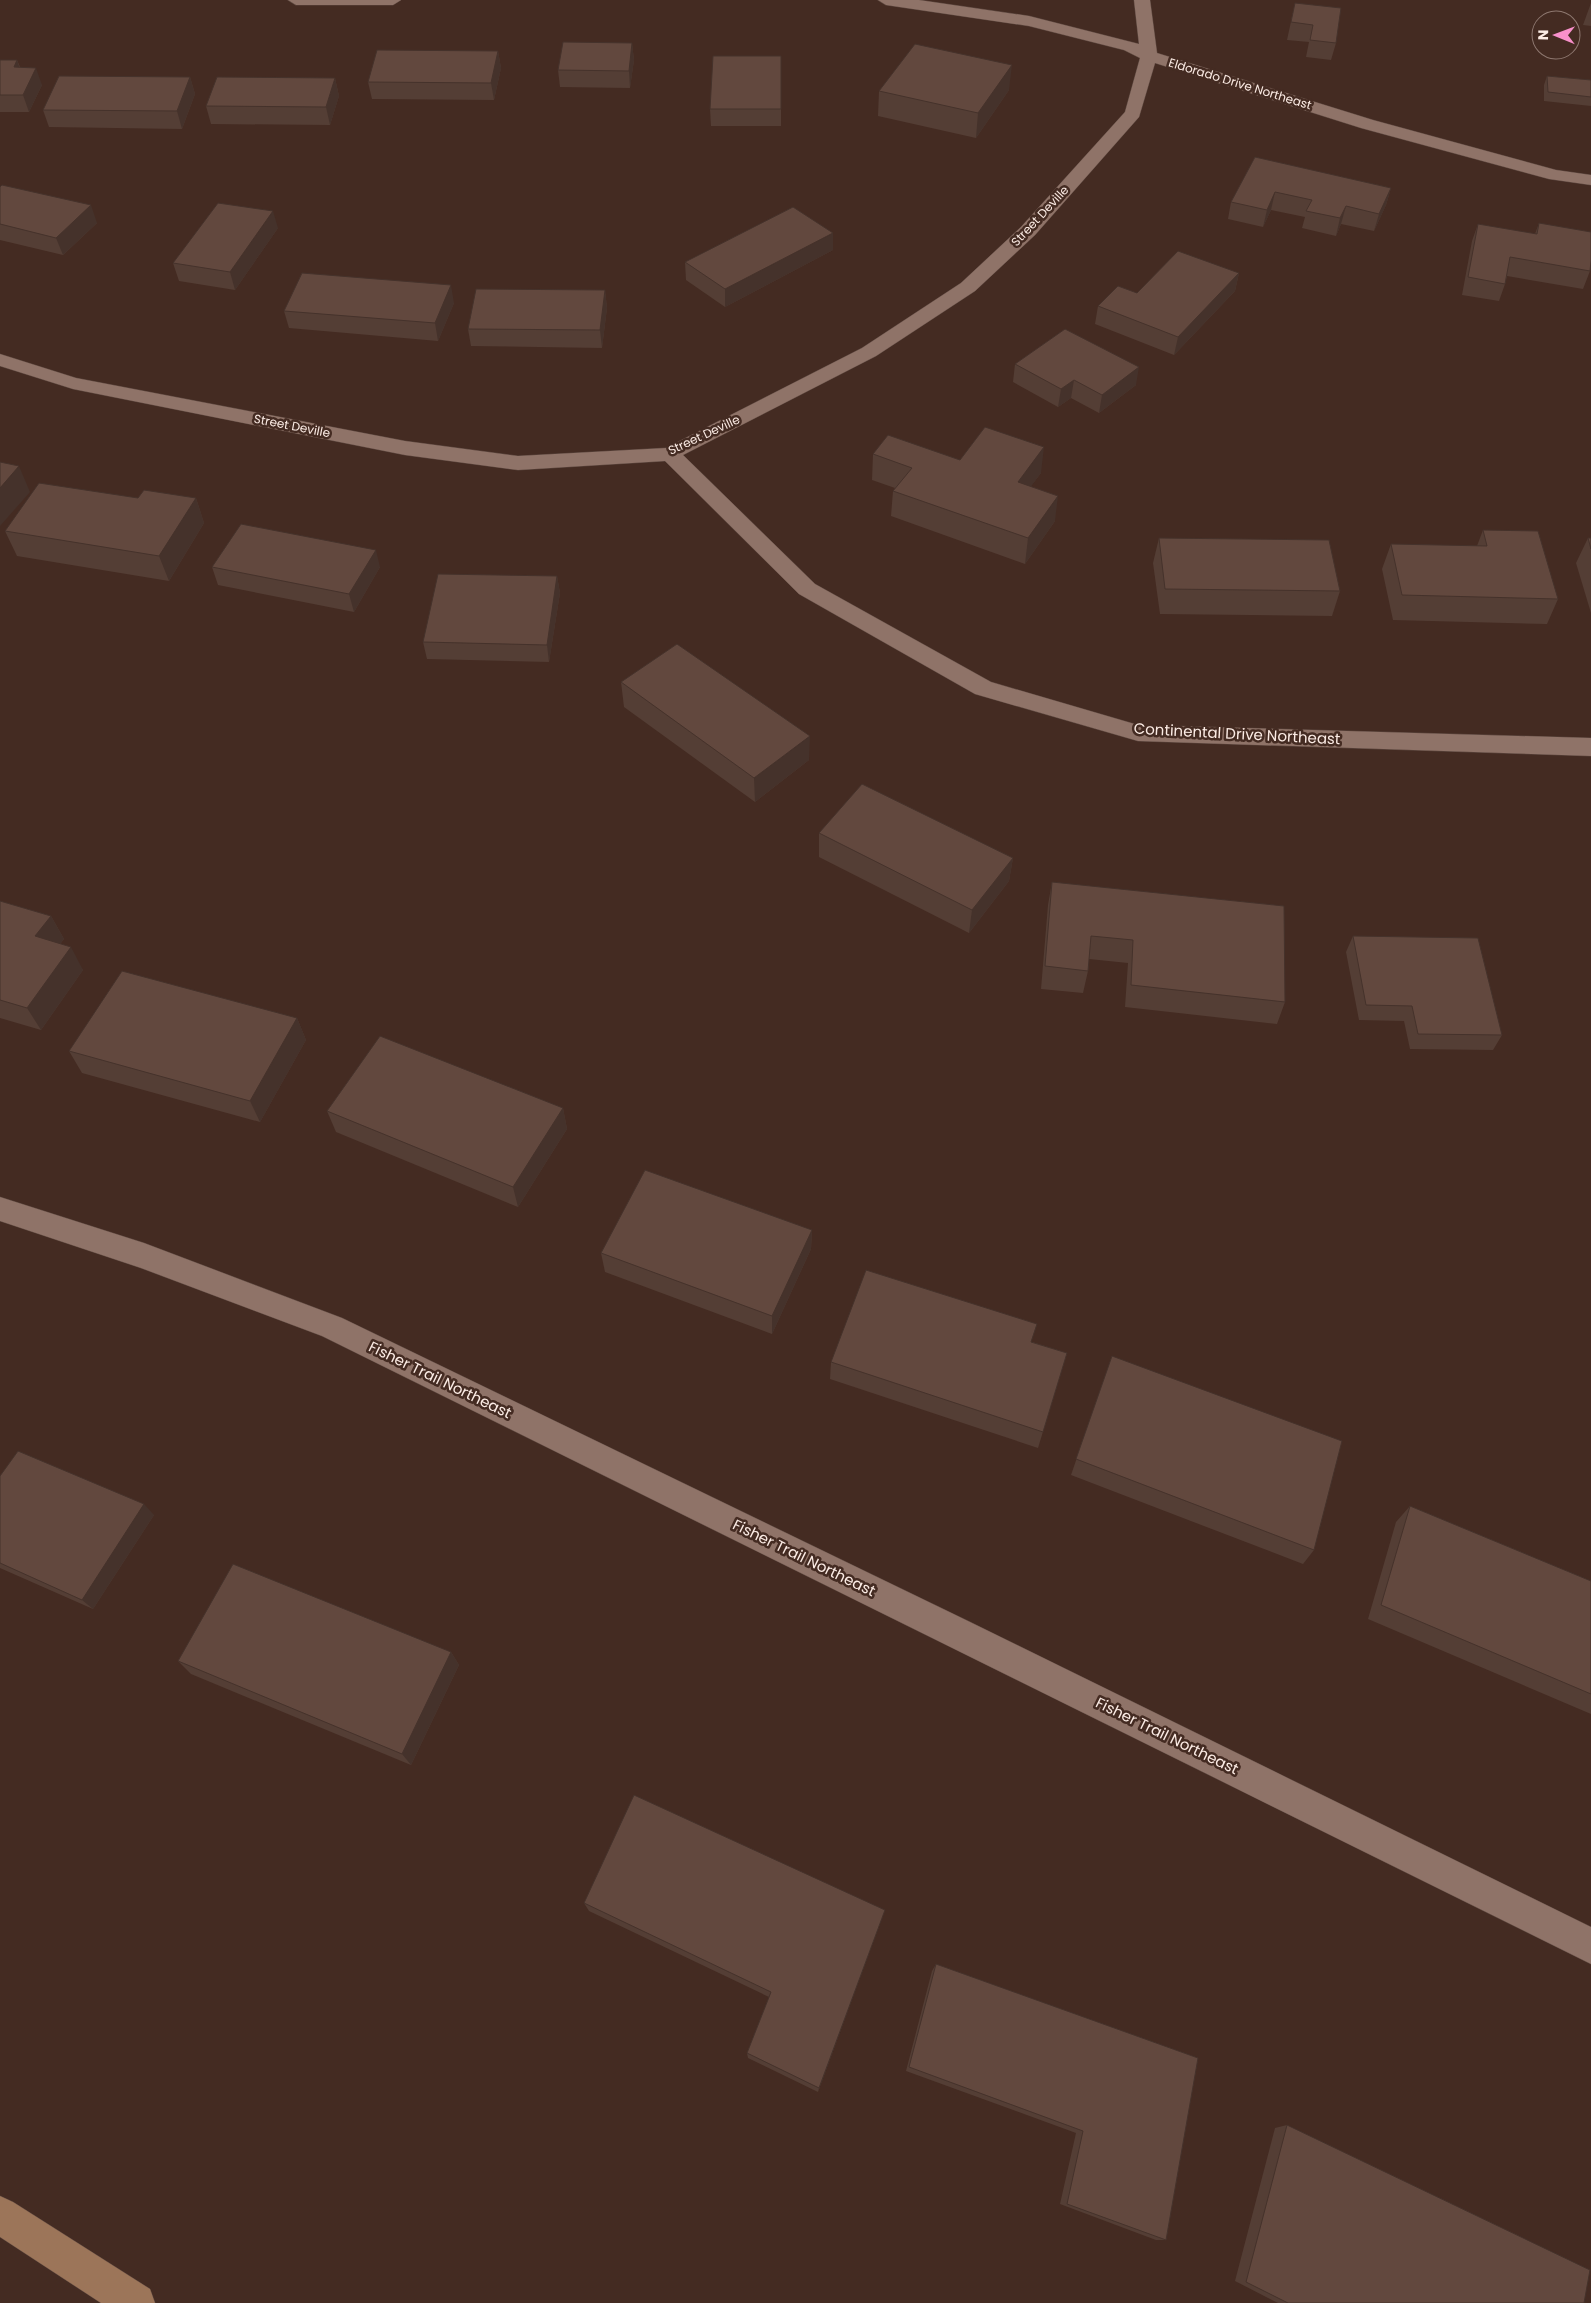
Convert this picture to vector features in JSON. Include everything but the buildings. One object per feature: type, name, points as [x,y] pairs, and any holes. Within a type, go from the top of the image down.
[{"type":"main road","points":[[0,2215],[136,2303]]},
{"type":"street","points":[[296,0],[393,0]]},
{"type":"street","name":"Eldorado Drive Northeast","points":[[886,0],[1029,21],[1130,46],[1149,56],[1367,124],[1555,174],[1591,180]]},
{"type":"street","name":"Street Deville","points":[[0,360],[73,383],[405,448],[518,463],[670,454],[869,352],[968,287],[1028,231],[1133,113],[1149,56],[1142,0]]},
{"type":"street","name":"Continental Drive Northeast","points":[[670,454],[808,589],[984,688],[1138,733],[1591,747]]},
{"type":"street","name":"Fisher Trail Northeast","points":[[0,1210],[144,1256],[332,1327],[957,1632],[1591,1946]]}]
